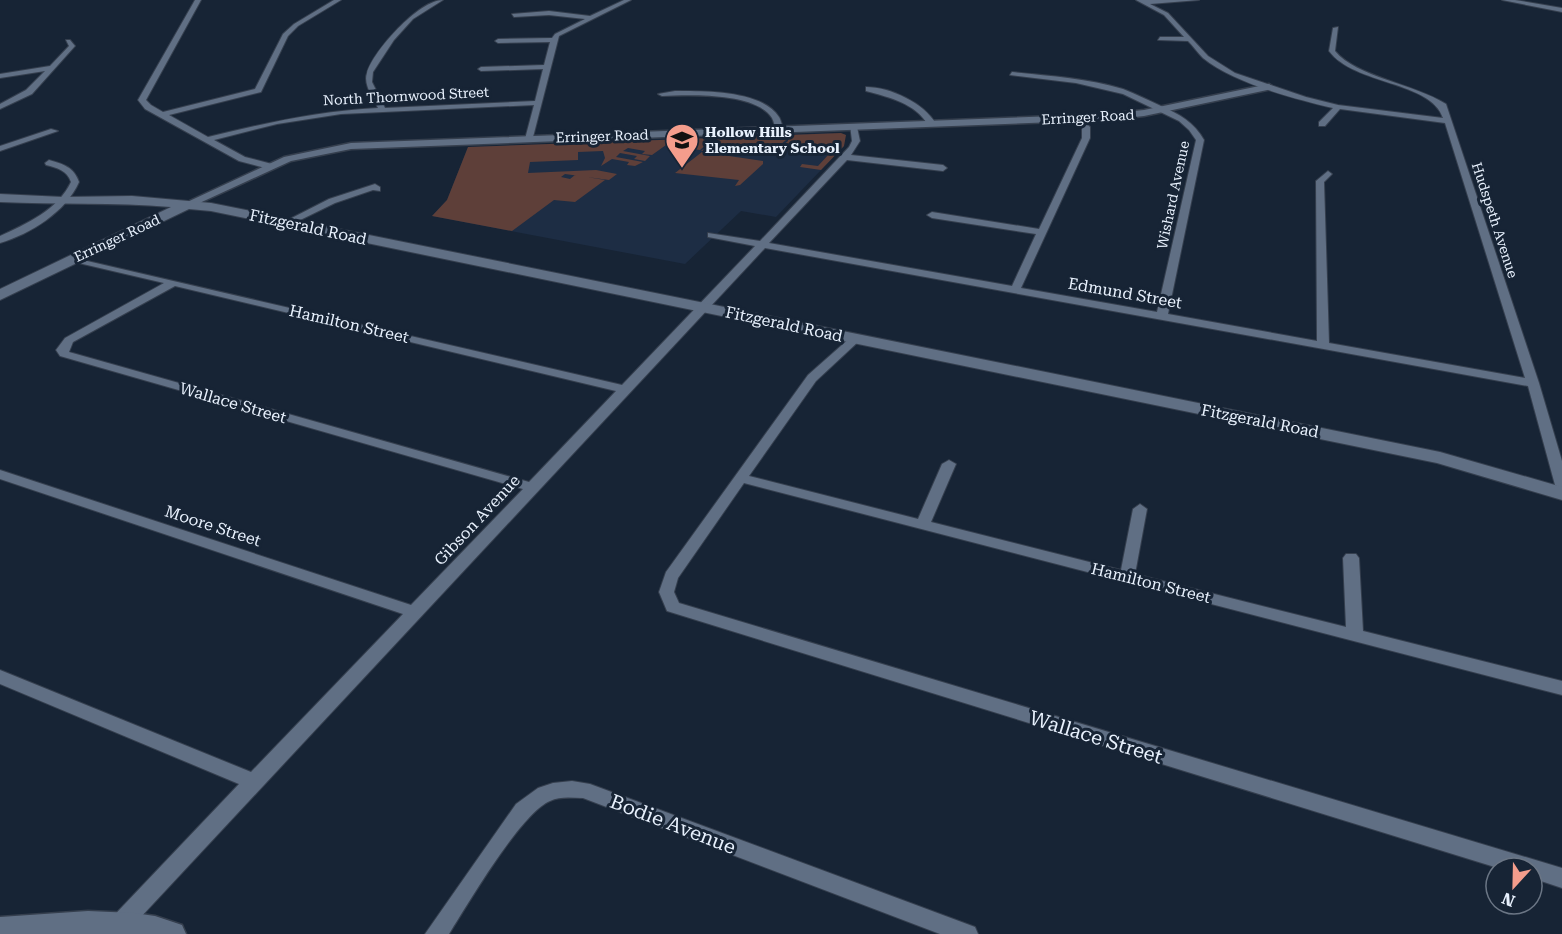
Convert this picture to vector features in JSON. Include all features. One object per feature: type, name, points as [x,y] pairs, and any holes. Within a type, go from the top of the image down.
[{"type":"main road","name":"Fitzgerald Road","points":[[0,198],[63,201],[132,200],[189,204],[1440,458],[1562,494]]},
{"type":"main road","name":"Erringer Road","points":[[0,294],[189,204]]},
{"type":"street","points":[[198,0],[142,95],[144,104],[242,159],[269,166]]},
{"type":"street","points":[[162,115],[258,90],[285,35],[296,25],[338,0]]},
{"type":"street","points":[[382,109],[369,82],[370,72],[392,39],[411,18],[440,0]]},
{"type":"street","points":[[529,139],[554,40],[564,30],[628,0]]},
{"type":"street","points":[[1142,1],[1196,0]]},
{"type":"street","points":[[1505,0],[1562,10]]},
{"type":"street","points":[[1142,1],[1166,14],[1206,57],[1222,68],[1269,87],[1338,107],[1449,121]]},
{"type":"street","points":[[514,15],[549,14],[592,18]]},
{"type":"street","name":"Hudspeth Avenue","points":[[1336,28],[1332,51],[1336,58],[1355,69],[1428,95],[1443,106],[1533,383],[1562,485]]},
{"type":"street","points":[[1160,39],[1191,39]]},
{"type":"street","points":[[498,41],[554,40]]},
{"type":"street","points":[[0,107],[29,92],[72,46],[68,41]]},
{"type":"street","points":[[481,69],[547,67]]},
{"type":"street","points":[[0,76],[50,68]]},
{"type":"street","name":"Wishard Avenue","points":[[1012,74],[1102,86],[1125,93],[1190,125],[1200,140],[1162,316]]},
{"type":"street","name":"Erringer Road","points":[[189,204],[269,166],[308,154],[351,146],[1128,116],[1269,87]]},
{"type":"street","points":[[869,89],[915,105],[926,114],[932,124]]},
{"type":"street","points":[[662,94],[707,93],[747,100],[773,113],[779,120],[780,130]]},
{"type":"street","name":"North Thornwood Street","points":[[207,140],[297,118],[382,109],[538,103]]},
{"type":"street","points":[[1322,124],[1338,107]]},
{"type":"street","points":[[1016,290],[1086,138],[1086,127],[1080,118]]},
{"type":"street","name":"Gibson Avenue","points":[[115,930],[844,157],[856,141],[853,127]]},
{"type":"street","points":[[0,148],[54,131]]},
{"type":"street","points":[[844,157],[943,168]]},
{"type":"street","points":[[0,240],[42,218],[74,189],[74,177],[65,167],[49,163]]},
{"type":"street","points":[[1323,345],[1320,181],[1328,174]]},
{"type":"street","points":[[287,223],[332,201],[375,187],[377,189]]},
{"type":"street","points":[[932,214],[1042,232]]},
{"type":"street","name":"Edmund Street","points":[[711,235],[1533,383]]},
{"type":"street","name":"Hamilton Street","points":[[74,259],[625,389]]},
{"type":"street","name":"Wallace Street","points":[[173,283],[69,340],[62,350],[64,354],[533,487]]},
{"type":"street","points":[[740,478],[812,378],[855,339]]},
{"type":"street","points":[[922,525],[950,464]]},
{"type":"street","name":"Moore Street","points":[[0,474],[415,612]]},
{"type":"street","name":"Hamilton Street","points":[[740,478],[1562,688]]},
{"type":"street","name":"Wallace Street","points":[[740,478],[671,576],[666,588],[667,599],[674,607],[1489,856]]},
{"type":"street","points":[[1126,577],[1140,509]]},
{"type":"street","points":[[1351,558],[1355,635]]},
{"type":"street","points":[[0,677],[254,782]]},
{"type":"street","name":"Bodie Avenue","points":[[436,934],[514,818],[528,803],[545,793],[565,788],[583,790],[967,934]]},
{"type":"street","points":[[1544,873],[1562,878]]},
{"type":"street","points":[[0,930],[45,924],[115,930],[162,930],[173,934]]},
{"type":"shaded area","points":[[841,133],[846,135],[844,146],[821,170],[800,167],[802,164],[818,166],[829,154],[814,151],[821,144],[811,151],[782,146],[788,141],[788,135]]},
{"type":"shaded area","points":[[845,134],[844,146],[776,217],[741,211],[685,264],[432,216],[447,200],[468,147]]},
{"type":"shaded area","points":[[785,135],[786,140],[769,154],[713,145],[701,151],[718,137]]},
{"type":"shaded area","points":[[714,138],[700,150],[666,145],[652,155],[642,154],[645,151],[628,148],[623,151],[650,156],[645,161],[634,159],[637,156],[620,153],[616,157],[643,162],[635,166],[627,165],[629,162],[612,159],[601,166],[605,158],[603,151],[578,152],[578,160],[530,162],[528,173],[596,170],[617,174],[609,180],[587,177],[605,180],[575,202],[554,200],[512,231],[432,216],[447,200],[468,147]],"holes":[[[565,174],[575,175],[570,179],[561,177]]]},
{"type":"shaded area","points":[[702,152],[763,161],[763,164],[740,185],[735,186],[739,180],[675,173]]},
{"type":"place","name":"Hollow Hills Elementary School","points":[[682,169]]}]
